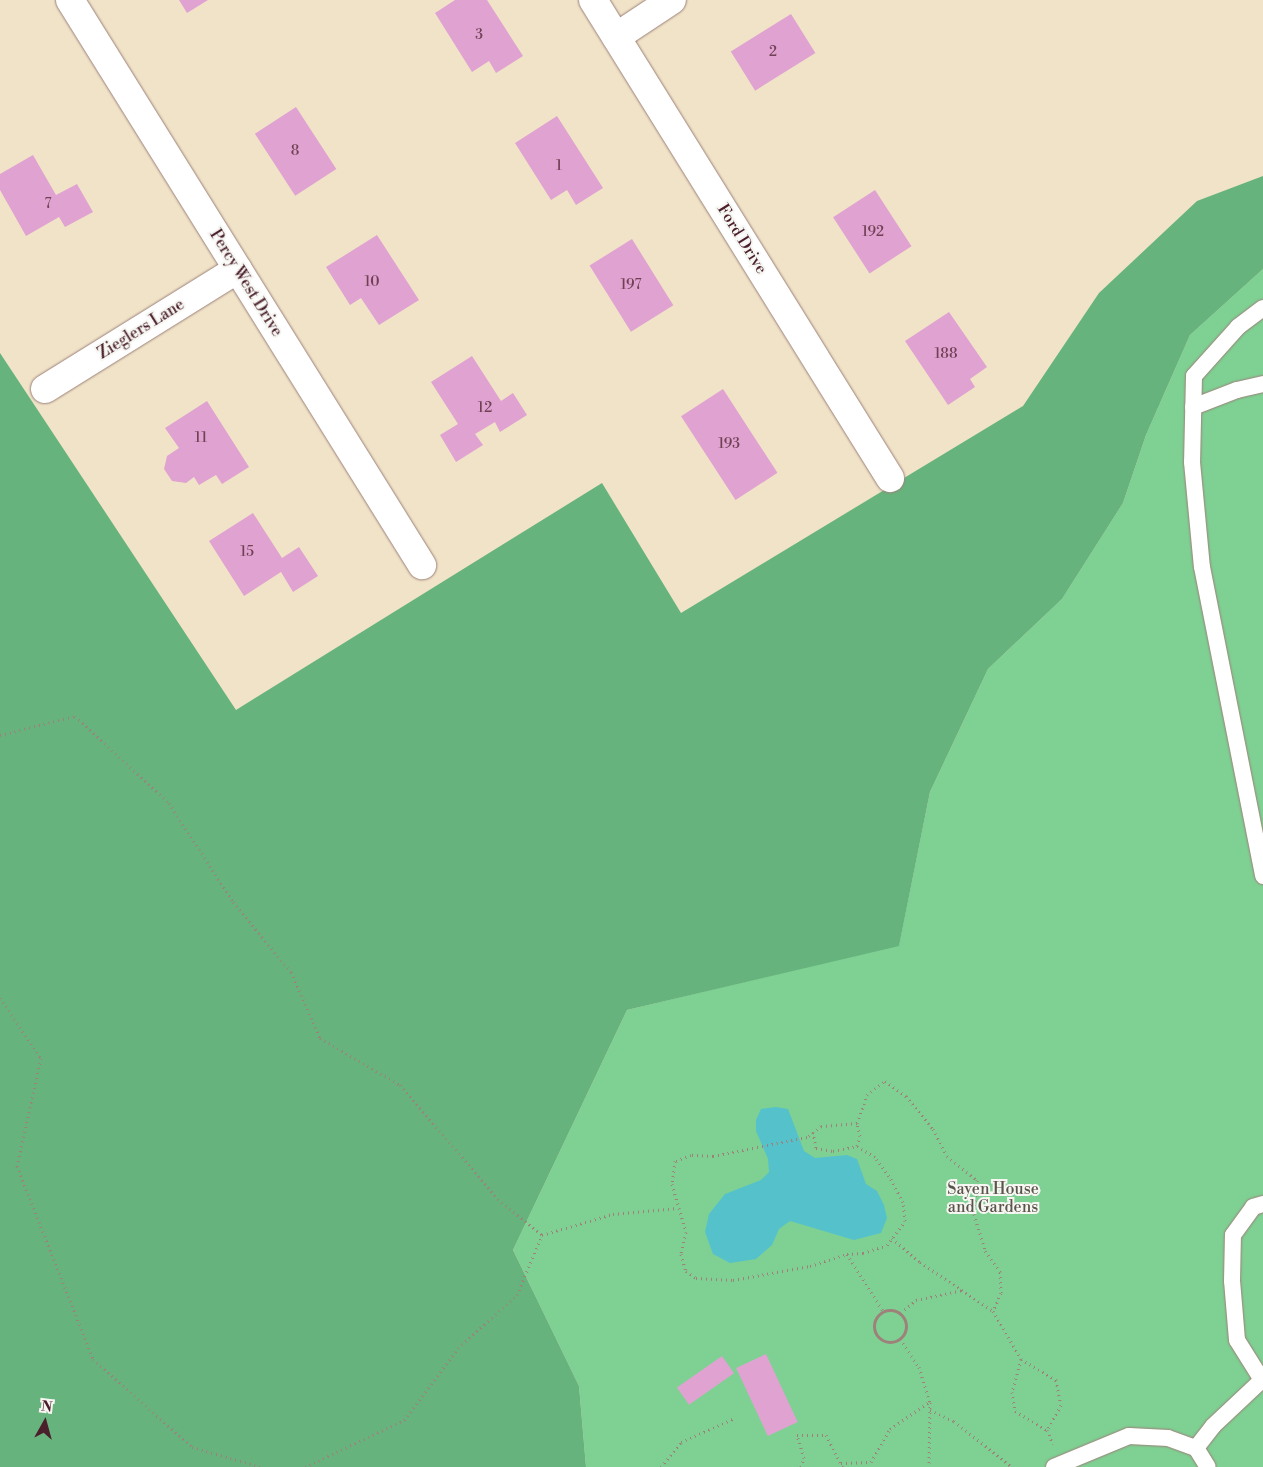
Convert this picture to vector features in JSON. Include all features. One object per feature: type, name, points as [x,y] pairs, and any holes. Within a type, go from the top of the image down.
[{"type":"street","name":"Percy West Drive","points":[[70,0],[422,565]]},
{"type":"street","name":"Ford Drive","points":[[593,0],[890,478]]},
{"type":"street","points":[[616,37],[672,0]]},
{"type":"street","name":"Zieglers Lane","points":[[45,389],[238,270]]},
{"type":"lane","points":[[1263,308],[1238,327],[1194,376],[1192,462],[1202,566],[1263,876]]},
{"type":"lane","points":[[1193,406],[1236,390],[1263,384]]},
{"type":"lane","points":[[1196,1448],[1212,1426],[1262,1380],[1237,1340],[1232,1282],[1232,1235],[1253,1207],[1263,1204]]},
{"type":"lane","points":[[1058,1465],[1129,1436],[1168,1438],[1196,1448],[1208,1467]]},
{"type":"path","points":[[0,735],[75,716],[168,803],[233,902],[291,972],[320,1038],[400,1085],[498,1200],[542,1235]]},
{"type":"path","points":[[0,998],[41,1058],[16,1166],[93,1359],[192,1447],[261,1467]]},
{"type":"path","points":[[857,1146],[857,1123],[868,1096],[885,1081],[906,1096],[933,1129],[947,1156],[977,1180],[974,1214],[985,1251],[1000,1272],[1001,1293],[993,1311]]},
{"type":"path","points":[[813,1132],[816,1148],[833,1150],[857,1146],[875,1157],[903,1202],[904,1220],[887,1245],[863,1253],[847,1254],[810,1266],[733,1280],[696,1278],[686,1271],[681,1254],[686,1232],[672,1184],[675,1162],[691,1155],[713,1156],[807,1137],[813,1132],[821,1126],[857,1123]]},
{"type":"path","points":[[542,1235],[613,1214],[678,1208]]},
{"type":"path","points":[[305,1467],[404,1420],[458,1348],[517,1295],[542,1235]]},
{"type":"path","points":[[892,1238],[920,1262],[993,1311],[1021,1359],[1056,1380],[1061,1405],[1048,1430],[1058,1465]]},
{"type":"path","points":[[847,1254],[882,1311]]},
{"type":"path","points":[[901,1313],[916,1300],[963,1290]]},
{"type":"path","points":[[893,1309],[901,1313],[907,1325],[900,1339],[890,1342],[876,1334],[874,1324],[882,1311],[893,1309]]},
{"type":"path","points":[[900,1339],[920,1367],[930,1402],[928,1467]]},
{"type":"path","points":[[1021,1359],[1012,1392],[1015,1411],[1048,1430]]},
{"type":"path","points":[[801,1467],[804,1458],[797,1435],[826,1435],[841,1465],[870,1462],[890,1429],[930,1402]]},
{"type":"path","points":[[930,1410],[954,1421],[1012,1467]]},
{"type":"path","points":[[660,1467],[681,1442],[733,1419]]},
{"type":"green space","points":[[1263,176],[1263,269],[1190,335],[1146,435],[1123,503],[1062,599],[988,669],[930,792],[899,946],[627,1010],[513,1250],[579,1386],[586,1467],[0,1467],[0,353],[236,710],[602,483],[681,613],[1023,406],[1099,293],[1197,201]]},
{"type":"green space","name":"Sayen House and Gardens","points":[[1263,269],[1263,1467],[586,1467],[579,1386],[513,1250],[627,1010],[899,945],[930,792],[988,669],[1062,599],[1123,503],[1146,435],[1190,335]]},
{"type":"water","points":[[776,1107],[788,1109],[804,1151],[815,1158],[847,1155],[857,1159],[866,1184],[877,1191],[884,1205],[887,1218],[881,1233],[854,1240],[790,1221],[779,1229],[772,1245],[756,1259],[730,1263],[713,1254],[705,1232],[709,1214],[725,1194],[761,1180],[769,1172],[768,1159],[756,1131],[756,1120],[761,1109]]},
{"type":"building","points":[[179,0],[208,0],[187,13]]},
{"type":"building","points":[[455,0],[487,0],[523,56],[496,73],[489,61],[472,72],[435,13]]},
{"type":"building","points":[[791,14],[815,53],[755,91],[731,52]]},
{"type":"building","points":[[296,107],[336,169],[295,196],[255,134]]},
{"type":"building","points":[[557,116],[603,188],[576,205],[567,190],[551,200],[515,143]]},
{"type":"building","points":[[33,155],[56,195],[77,184],[93,212],[65,227],[59,217],[26,236],[0,190],[0,174]]},
{"type":"building","points":[[875,190],[911,246],[870,273],[833,217]]},
{"type":"building","points":[[377,235],[419,300],[379,325],[361,298],[350,305],[326,267]]},
{"type":"building","points":[[632,239],[673,305],[631,332],[590,265]]},
{"type":"building","points":[[949,312],[987,367],[970,379],[975,387],[948,405],[905,341]]},
{"type":"building","points":[[472,356],[501,401],[513,393],[527,415],[500,432],[495,422],[475,434],[483,445],[456,462],[440,435],[458,424],[431,382]]},
{"type":"building","points":[[723,389],[777,473],[736,500],[681,416]]},
{"type":"building","points":[[207,401],[249,467],[222,484],[216,475],[199,485],[194,477],[186,483],[172,481],[164,469],[167,456],[179,448],[165,428]]},
{"type":"building","points":[[253,513],[282,558],[299,547],[318,576],[293,592],[281,572],[244,596],[209,541]]},
{"type":"building","points":[[766,1354],[798,1422],[768,1436],[736,1368]]},
{"type":"building","points":[[722,1356],[734,1373],[689,1405],[677,1388]]}]
